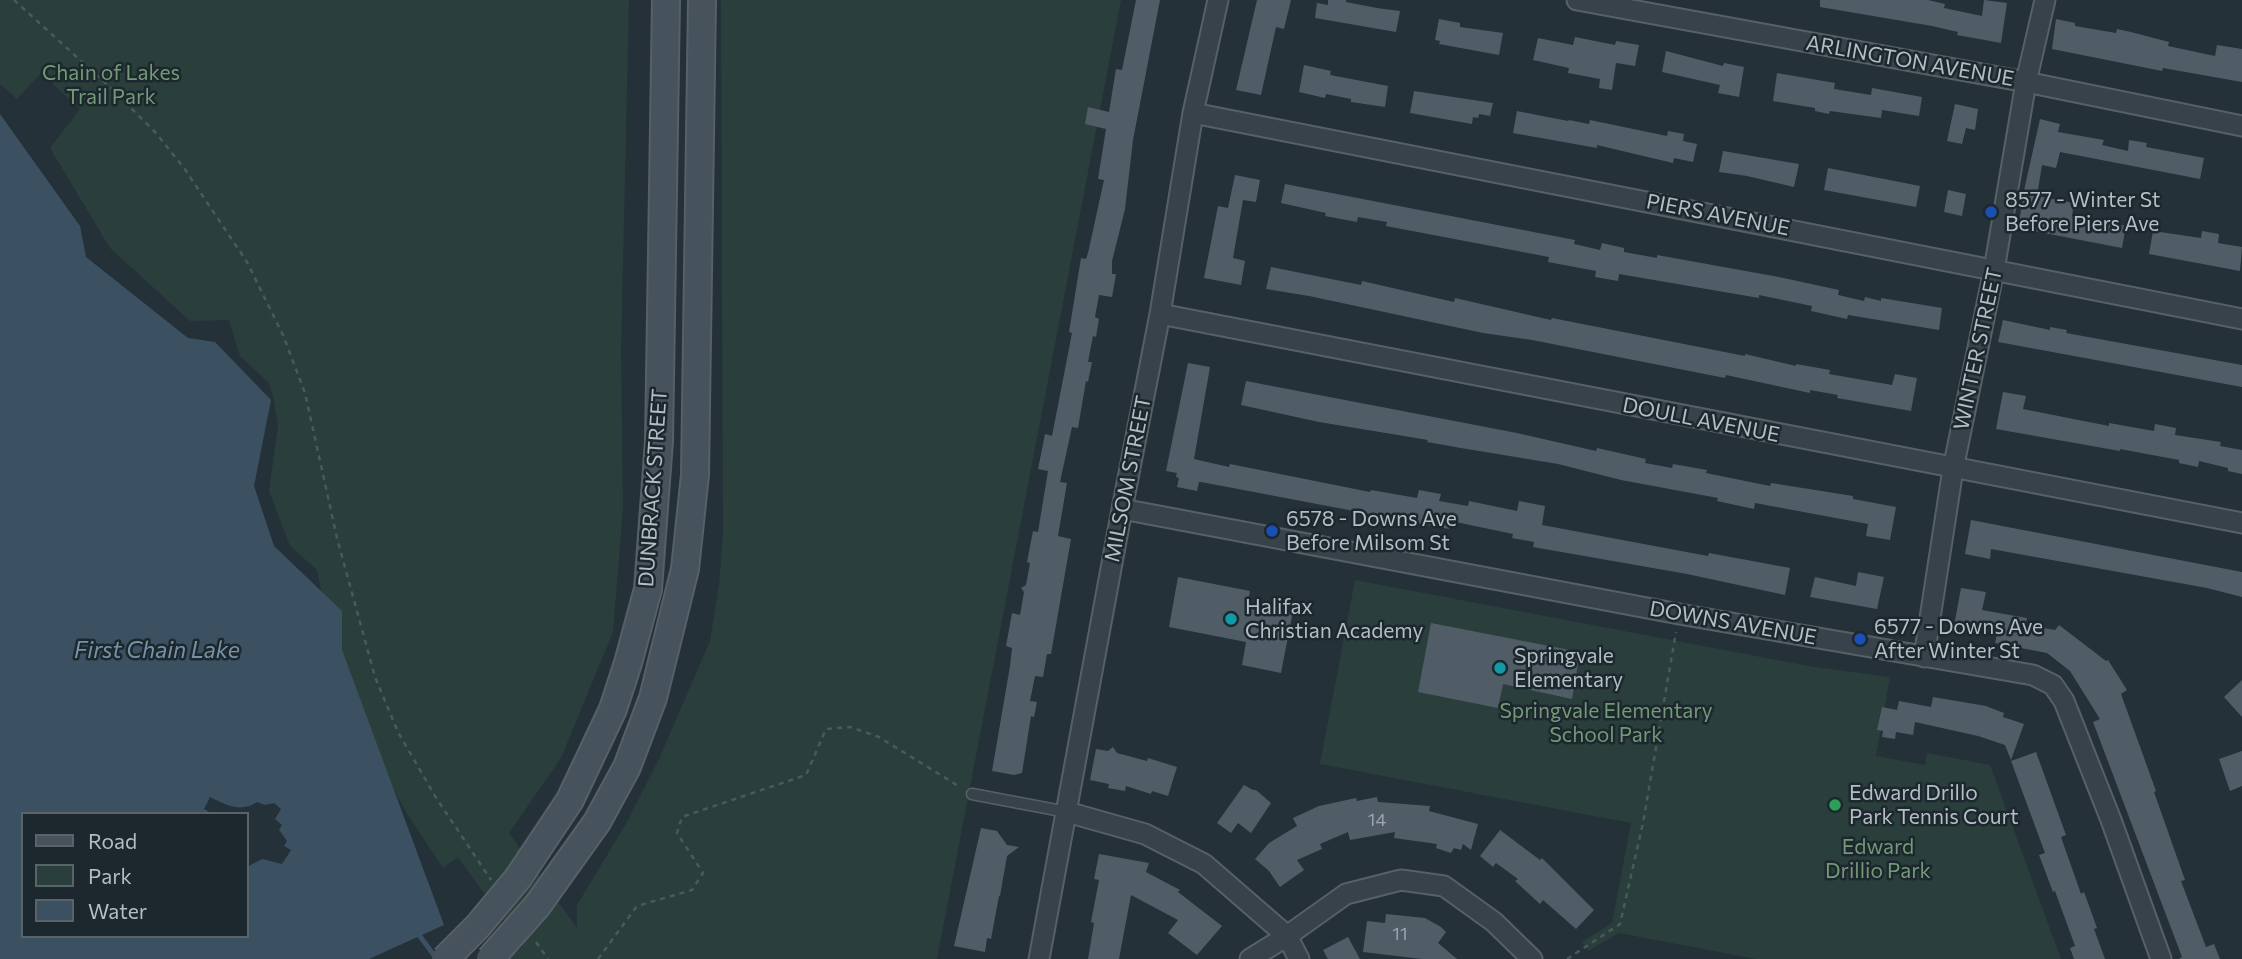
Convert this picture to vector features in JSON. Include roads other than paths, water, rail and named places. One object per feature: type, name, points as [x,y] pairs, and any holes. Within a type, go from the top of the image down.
[{"type":"main road","name":"DUNBRACK STREET","points":[[445,959],[478,926],[570,800],[613,709],[648,589],[659,441],[666,0]]},
{"type":"main road","name":"DUNBRACK STREET","points":[[490,959],[537,906],[597,822],[627,767],[653,698],[685,569],[695,475],[702,0]]},
{"type":"street","name":"MILSOM STREET","points":[[1039,959],[1160,314],[1193,113],[1218,0]]},
{"type":"street","name":"ARLINGTON AVENUE","points":[[1577,0],[2026,82],[2242,126]]},
{"type":"street","name":"WINTER STREET","points":[[1924,657],[1953,469],[1994,270],[2026,82],[2045,0]]},
{"type":"street","name":"PIERS AVENUE","points":[[1193,113],[2242,319]]},
{"type":"street","name":"DOULL AVENUE","points":[[1160,314],[2242,523]]},
{"type":"street","name":"DOWNS AVENUE","points":[[1122,509],[1679,614],[2033,675],[2053,685],[2064,701],[2111,820],[2161,959]]},
{"type":"street","points":[[1067,812],[1145,834],[1204,864],[1287,936],[1299,959]]},
{"type":"street","points":[[1250,959],[1346,894],[1401,880],[1444,886],[1494,922],[1532,959]]},
{"type":"lane","points":[[972,794],[1067,812]]},
{"type":"water","name":"First Chain Lake","points":[[0,114],[80,226],[86,257],[188,338],[215,342],[271,400],[254,486],[274,546],[342,611],[342,650],[444,925],[369,959],[0,959]]},
{"type":"waterway","points":[[419,935],[436,958]]},
{"type":"place","name":"8577 - Winter St Before Piers Ave","points":[[1991,212]]},
{"type":"place","name":"6578 - Downs Ave Before Milsom St","points":[[1272,531]]},
{"type":"place","name":"Halifax Christian Academy","points":[[1231,619]]},
{"type":"place","name":"6577 - Downs Ave After Winter St","points":[[1860,639]]},
{"type":"place","name":"Springvale Elementary","points":[[1500,668]]},
{"type":"place","name":"Edward Drillo Park Tennis Court","points":[[1835,805]]},
{"type":"park label","name":"Chain of Lakes Trail Park","points":[[111,85]]},
{"type":"park label","name":"Springvale Elementary School Park","points":[[1606,723]]},
{"type":"park label","name":"Edward Drillio Park","points":[[1878,859]]}]
